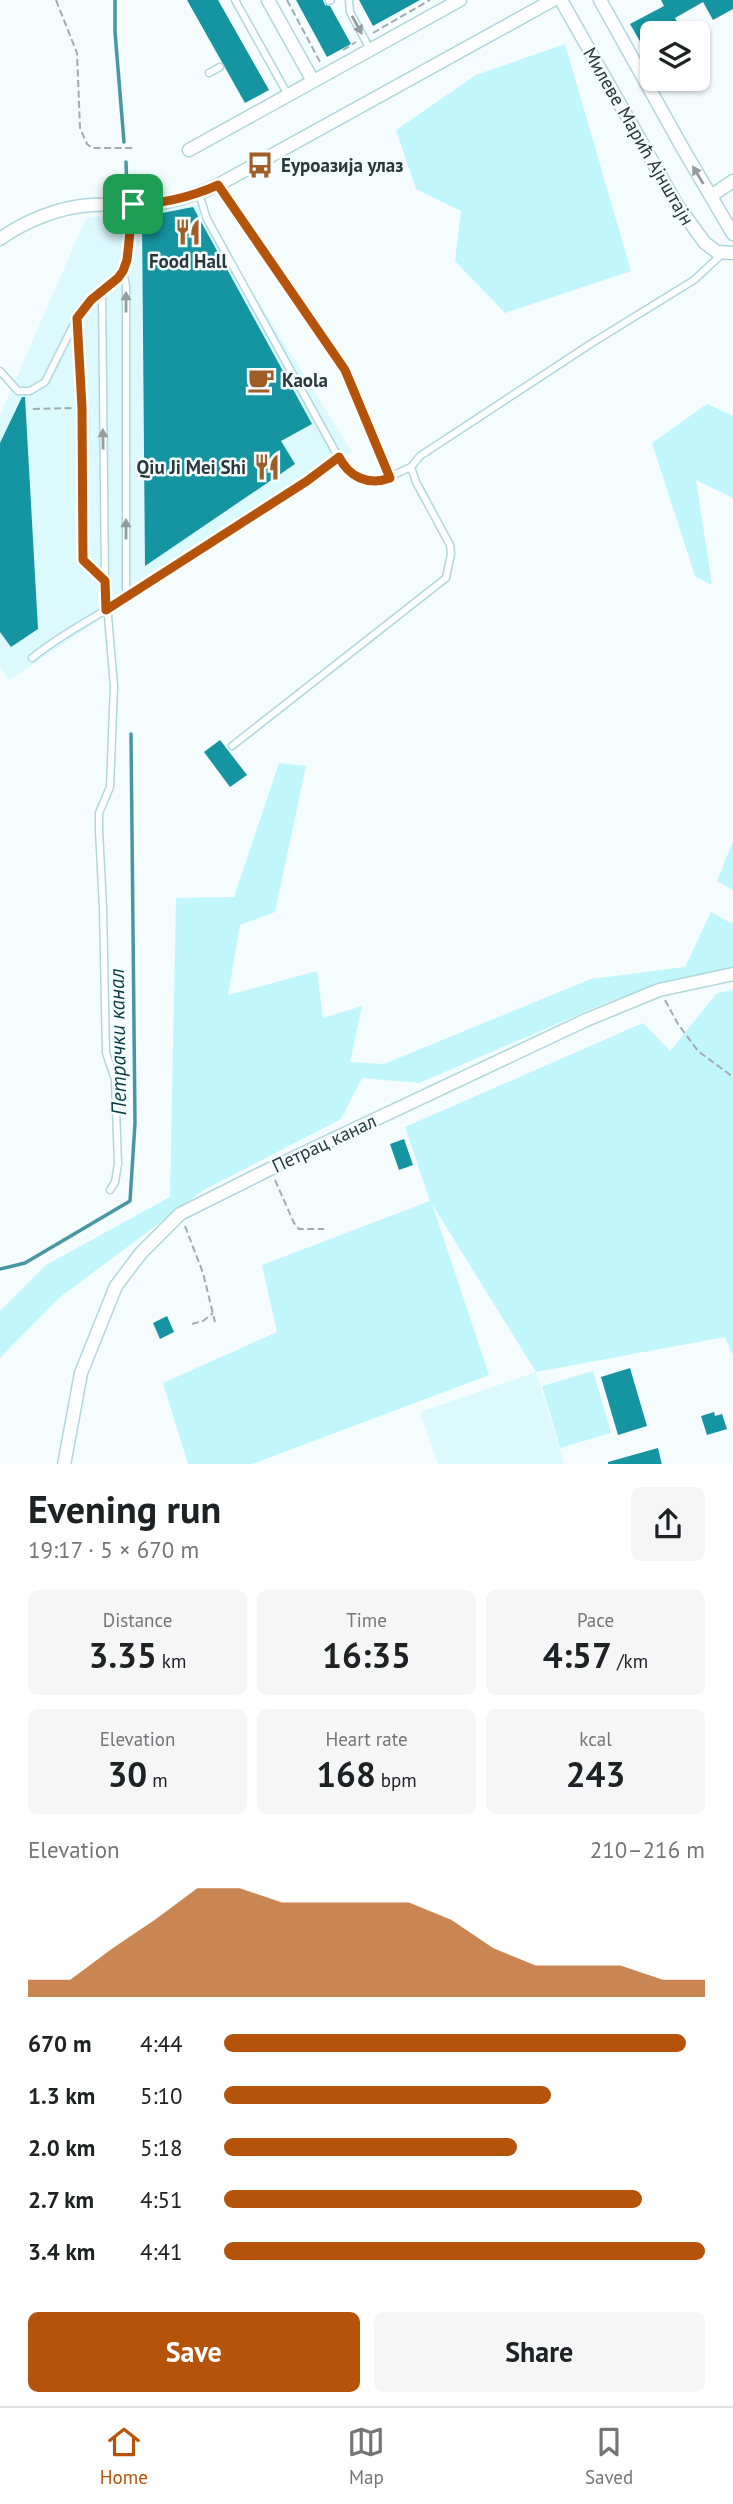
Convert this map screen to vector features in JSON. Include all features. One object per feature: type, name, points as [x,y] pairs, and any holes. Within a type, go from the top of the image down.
[{"type":"street","points":[[268,0],[313,81]]},
{"type":"street","points":[[189,150],[460,0]]},
{"type":"street","points":[[0,239],[51,214],[88,205],[151,204],[199,194],[553,0]]},
{"type":"street","name":"Милеве Марић Ајнштајн","points":[[561,0],[671,197],[705,243],[728,253]]},
{"type":"street","name":"Милеве Марић Ајнштајн","points":[[600,0],[733,236]]},
{"type":"street","points":[[711,196],[733,181]]},
{"type":"street","points":[[728,253],[733,236]]},
{"type":"street","name":"Петрац канал","points":[[64,1464],[81,1373],[116,1286],[141,1253],[180,1214],[586,1020],[659,990],[733,974]]},
{"type":"lane","points":[[235,0],[288,95]]},
{"type":"lane","points":[[349,0],[349,12],[370,49]]},
{"type":"lane","points":[[209,73],[220,67]]},
{"type":"lane","points":[[218,185],[345,370],[390,478]]},
{"type":"lane","points":[[199,194],[207,219],[345,469],[354,476],[376,483],[411,467],[419,456],[694,280],[728,253]]},
{"type":"lane","points":[[0,372],[18,391],[30,391],[39,387],[49,375],[77,318],[91,300],[123,271],[127,260],[133,204]]},
{"type":"lane","points":[[123,271],[126,286],[126,598]]},
{"type":"lane","points":[[102,290],[105,581],[114,686],[110,787],[99,813],[106,1053],[115,1079],[118,1164],[116,1182],[110,1190]]},
{"type":"lane","points":[[77,318],[82,408],[83,560],[105,581]]},
{"type":"lane","points":[[32,658],[307,481],[339,457]]},
{"type":"lane","points":[[232,746],[446,578],[450,545],[416,482],[411,467]]},
{"type":"path","points":[[56,0],[77,53],[80,128],[83,138],[92,148],[135,148]]},
{"type":"path","points":[[659,990],[678,1024],[698,1051],[733,1077]]},
{"type":"path","points":[[270,1169],[299,1229],[324,1229]]},
{"type":"path","points":[[180,1214],[203,1273],[215,1322]]},
{"type":"path","points":[[192,1324],[203,1321],[214,1311]]},
{"type":"shaded area","points":[[565,44],[631,271],[505,313],[455,261],[461,211],[416,189],[396,130],[476,75]]},
{"type":"shaded area","points":[[198,205],[352,452],[9,680],[0,667],[0,416],[86,218]]},
{"type":"shaded area","points":[[707,404],[733,416],[733,498],[696,480],[712,585],[695,576],[652,443]]},
{"type":"shaded area","points":[[279,763],[306,766],[275,912],[240,925],[228,995],[317,971],[323,1018],[362,1006],[350,1062],[384,1064],[591,979],[685,967],[711,912],[733,924],[733,967],[615,999],[419,1083],[362,1078],[341,1119],[202,1191],[59,1298],[0,1358],[0,1311],[46,1265],[170,1197],[176,898],[234,897]]},
{"type":"shaded area","points":[[733,841],[733,890],[717,881]]},
{"type":"shaded area","points":[[733,990],[733,1356],[725,1337],[536,1372],[432,1204],[489,1375],[252,1464],[188,1464],[163,1383],[277,1332],[262,1265],[430,1201],[405,1127],[643,1023],[670,1051],[717,993]]},
{"type":"shaded area","points":[[593,1371],[611,1433],[560,1448],[542,1386]]},
{"type":"shaded area","points":[[536,1372],[564,1464],[438,1464],[420,1412]]},
{"type":"building","points":[[187,0],[218,0],[269,90],[245,103]]},
{"type":"building","points":[[296,0],[323,0],[325,5],[330,6],[351,44],[327,57]]},
{"type":"building","points":[[359,0],[420,0],[373,26]]},
{"type":"building","points":[[661,0],[733,0],[733,9],[713,20],[703,2],[675,18],[677,21],[640,21],[640,41],[630,24],[664,6]]},
{"type":"building","points":[[193,207],[312,424],[281,441],[295,464],[145,566],[142,217]]},
{"type":"building","points":[[22,397],[25,397],[38,629],[11,647],[0,632],[0,443]]},
{"type":"building","points":[[220,740],[247,775],[230,787],[204,752]]},
{"type":"building","points":[[404,1139],[413,1165],[399,1170],[390,1144]]},
{"type":"building","points":[[167,1316],[174,1332],[160,1339],[153,1323]]},
{"type":"building","points":[[630,1368],[647,1426],[618,1435],[601,1377]]},
{"type":"building","points":[[714,1412],[715,1416],[722,1414],[727,1429],[707,1435],[701,1416]]},
{"type":"building","points":[[658,1448],[662,1464],[608,1464]]},
{"type":"waterway","name":"Петрачки канал","points":[[115,0],[124,142]]},
{"type":"waterway","name":"Петрачки канал","points":[[126,162],[127,194]]},
{"type":"waterway","name":"Петрачки канал","points":[[0,1269],[25,1263],[130,1201],[135,1123],[131,734]]},
{"type":"place","name":"Еуроазија улаз","points":[[260,165]]},
{"type":"place","name":"Food Hall","points":[[188,232]]},
{"type":"place","name":"Kaola","points":[[261,380]]},
{"type":"place","name":"Qiu Ji Mei Shi","points":[[267,467]]},
{"type":"route","points":[[218,185],[345,370],[390,478],[376,483],[354,476],[345,469],[339,457],[307,481],[106,610],[105,581],[83,560],[82,408],[77,318],[91,300],[123,271],[127,260],[133,204],[151,204],[199,194],[218,185]]}]
